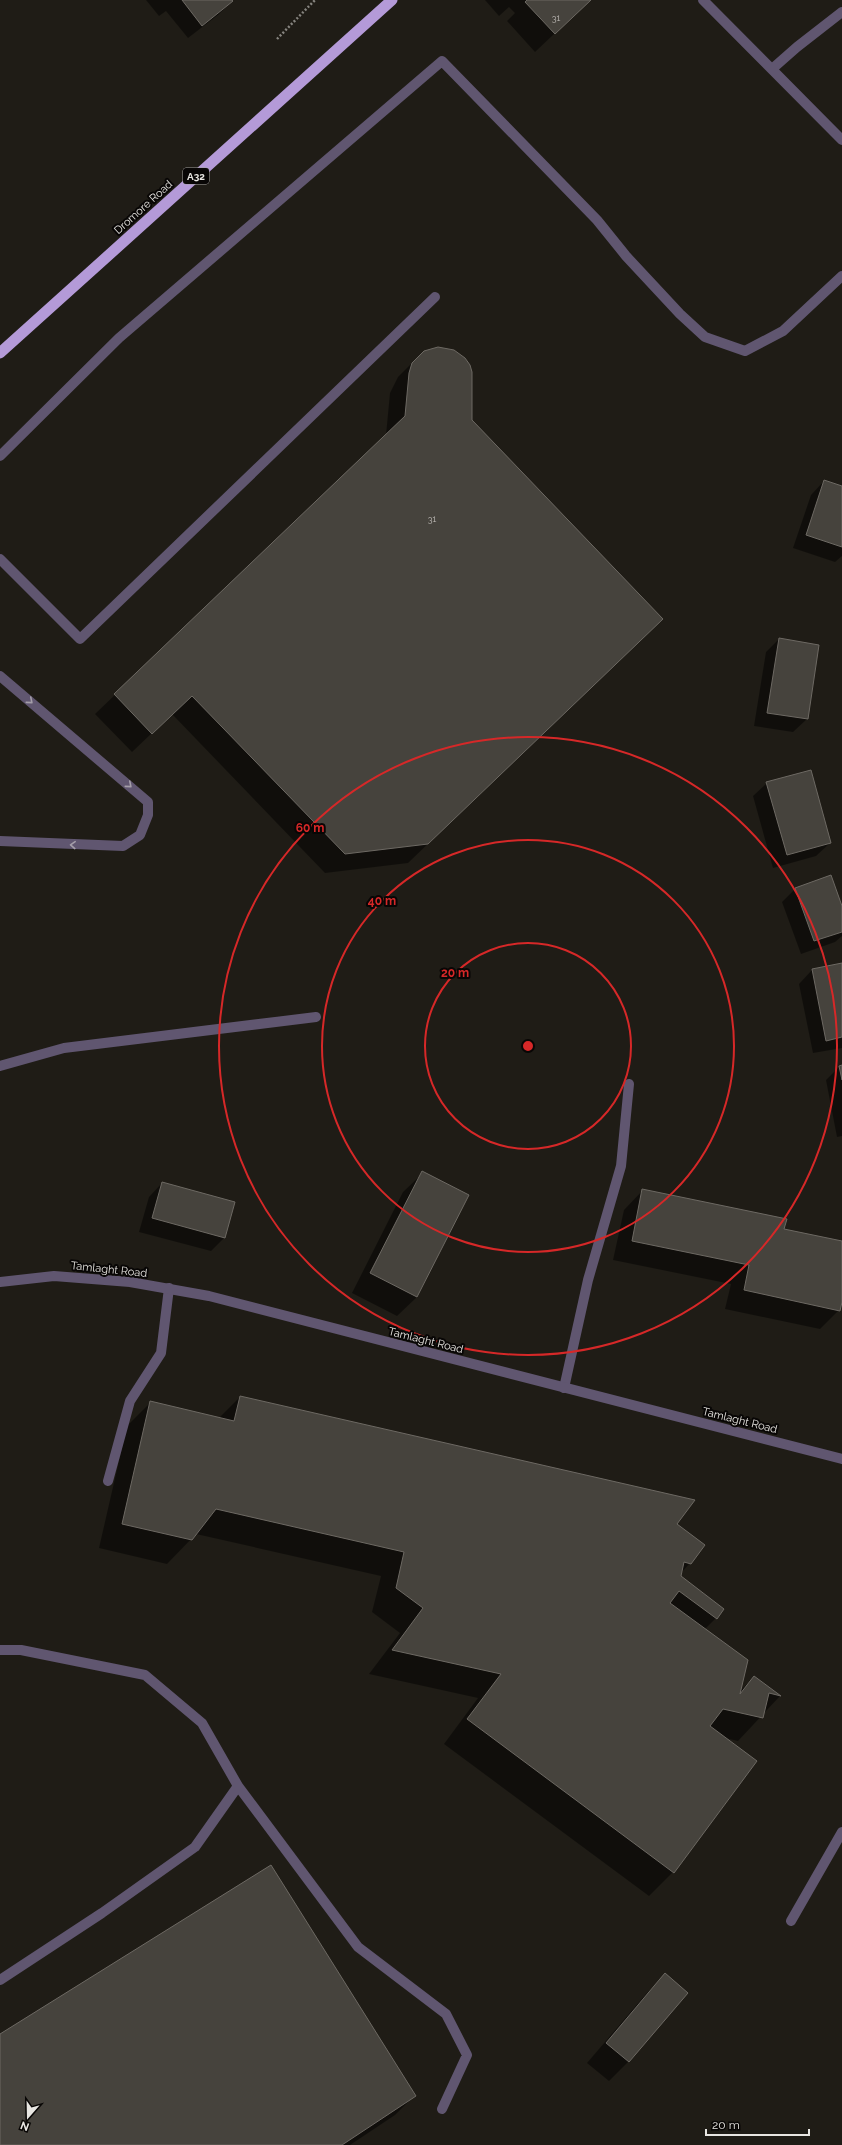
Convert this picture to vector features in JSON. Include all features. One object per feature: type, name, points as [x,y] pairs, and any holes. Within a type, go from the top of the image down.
[{"type":"highway","name":"Dromore Road","points":[[0,353],[392,0]]},
{"type":"street","points":[[703,0],[842,140]]},
{"type":"street","points":[[772,69],[797,47],[842,12]]},
{"type":"street","points":[[0,456],[119,338],[442,61],[596,220],[626,256],[680,314],[705,337],[745,352],[783,331],[842,276]]},
{"type":"street","points":[[0,559],[80,639],[435,297]]},
{"type":"street","points":[[0,676],[148,802],[148,814],[140,835],[123,846],[0,842]]},
{"type":"street","points":[[0,1066],[64,1048],[316,1018]]},
{"type":"street","points":[[564,1388],[588,1280],[621,1166],[629,1084]]},
{"type":"street","name":"Tamlaght Road","points":[[0,1282],[54,1276],[130,1282],[208,1296],[842,1459]]},
{"type":"street","points":[[108,1481],[130,1401],[161,1353],[169,1288]]},
{"type":"street","points":[[0,1650],[21,1650],[145,1675],[202,1723],[238,1786],[358,1947],[446,2014],[467,2056],[442,2109]]},
{"type":"street","points":[[0,1980],[102,1913],[195,1847],[238,1786]]},
{"type":"street","points":[[791,1920],[842,1832]]},
{"type":"path","points":[[277,39],[314,0]]},
{"type":"building","points":[[182,0],[232,0],[233,1],[202,26]]},
{"type":"building","points":[[527,0],[591,0],[555,34],[525,2]]},
{"type":"building","points":[[438,347],[454,350],[465,358],[470,365],[472,372],[472,420],[663,619],[428,844],[345,854],[192,696],[152,734],[114,694],[405,416],[409,373],[412,363],[424,351]]},
{"type":"building","points":[[824,480],[842,486],[842,547],[806,535]]},
{"type":"building","points":[[779,638],[819,645],[808,719],[767,713]]},
{"type":"building","points":[[811,770],[831,843],[787,855],[766,782]]},
{"type":"building","points":[[831,875],[842,906],[842,932],[814,941],[795,888]]},
{"type":"building","points":[[842,963],[842,1037],[826,1041],[812,969]]},
{"type":"building","points":[[842,1065],[842,1080],[839,1066]]},
{"type":"building","points":[[422,1171],[469,1195],[417,1297],[370,1273]]},
{"type":"building","points":[[162,1182],[235,1202],[225,1238],[152,1218]]},
{"type":"building","points":[[642,1189],[787,1219],[784,1229],[842,1241],[842,1302],[840,1311],[744,1290],[749,1265],[632,1241]]},
{"type":"building","points":[[240,1396],[695,1500],[677,1524],[705,1545],[691,1564],[684,1562],[681,1576],[724,1609],[717,1619],[679,1591],[670,1603],[748,1660],[740,1694],[754,1676],[781,1696],[769,1693],[763,1718],[723,1709],[710,1726],[757,1761],[674,1873],[467,1719],[501,1674],[392,1650],[423,1608],[396,1588],[404,1552],[216,1509],[192,1540],[122,1524],[150,1401],[234,1421]]},
{"type":"building","points":[[271,1865],[416,2096],[342,2145],[0,2145],[0,2034]]},
{"type":"building","points":[[665,1973],[688,1993],[629,2062],[606,2043]]}]
